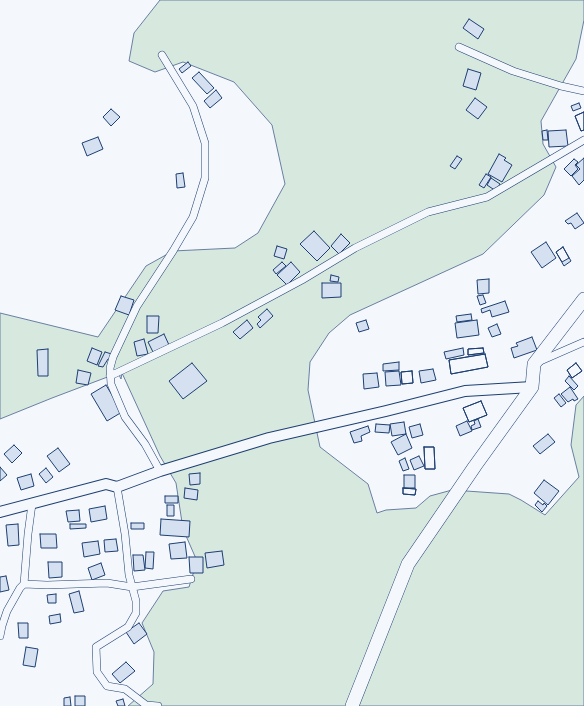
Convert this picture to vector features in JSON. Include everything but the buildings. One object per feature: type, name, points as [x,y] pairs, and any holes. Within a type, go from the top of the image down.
[{"type":"highway","points":[[352,706],[408,564],[475,466],[532,387],[534,364],[584,299]]},
{"type":"street","points":[[460,47],[513,71],[561,86],[584,91]]},
{"type":"street","points":[[160,471],[145,444],[125,417],[111,384],[110,368],[113,357],[137,306],[194,217],[205,178],[205,143],[193,106],[162,55]]},
{"type":"street","points":[[110,376],[222,323],[302,280],[355,248],[428,212],[487,197],[584,140]]},
{"type":"street","points":[[534,364],[584,342]]},
{"type":"street","points":[[0,512],[106,484],[117,487],[160,471],[269,438],[386,411],[465,390],[532,387]]},
{"type":"street","points":[[117,487],[125,534],[129,575],[136,601],[136,613],[128,627],[96,647],[97,672],[107,686],[126,689],[145,705],[158,706]]},
{"type":"street","points":[[0,636],[4,612],[24,584],[32,504]]},
{"type":"street","points":[[24,584],[47,585],[107,583],[132,587],[191,579]]},
{"type":"shaded area","points":[[160,0],[584,0],[584,20],[576,59],[541,121],[543,144],[556,167],[544,195],[483,254],[350,315],[329,333],[310,362],[308,390],[320,447],[368,484],[377,513],[386,510],[416,508],[430,496],[452,490],[509,494],[545,515],[579,477],[571,445],[576,405],[584,396],[584,706],[128,706],[153,684],[154,652],[142,623],[163,591],[189,587],[197,561],[183,529],[176,483],[160,456],[122,373],[121,379],[118,373],[0,419],[0,313],[98,337],[146,266],[173,251],[235,248],[258,233],[285,184],[272,125],[234,82],[183,62],[155,72],[129,61],[134,33]]}]
